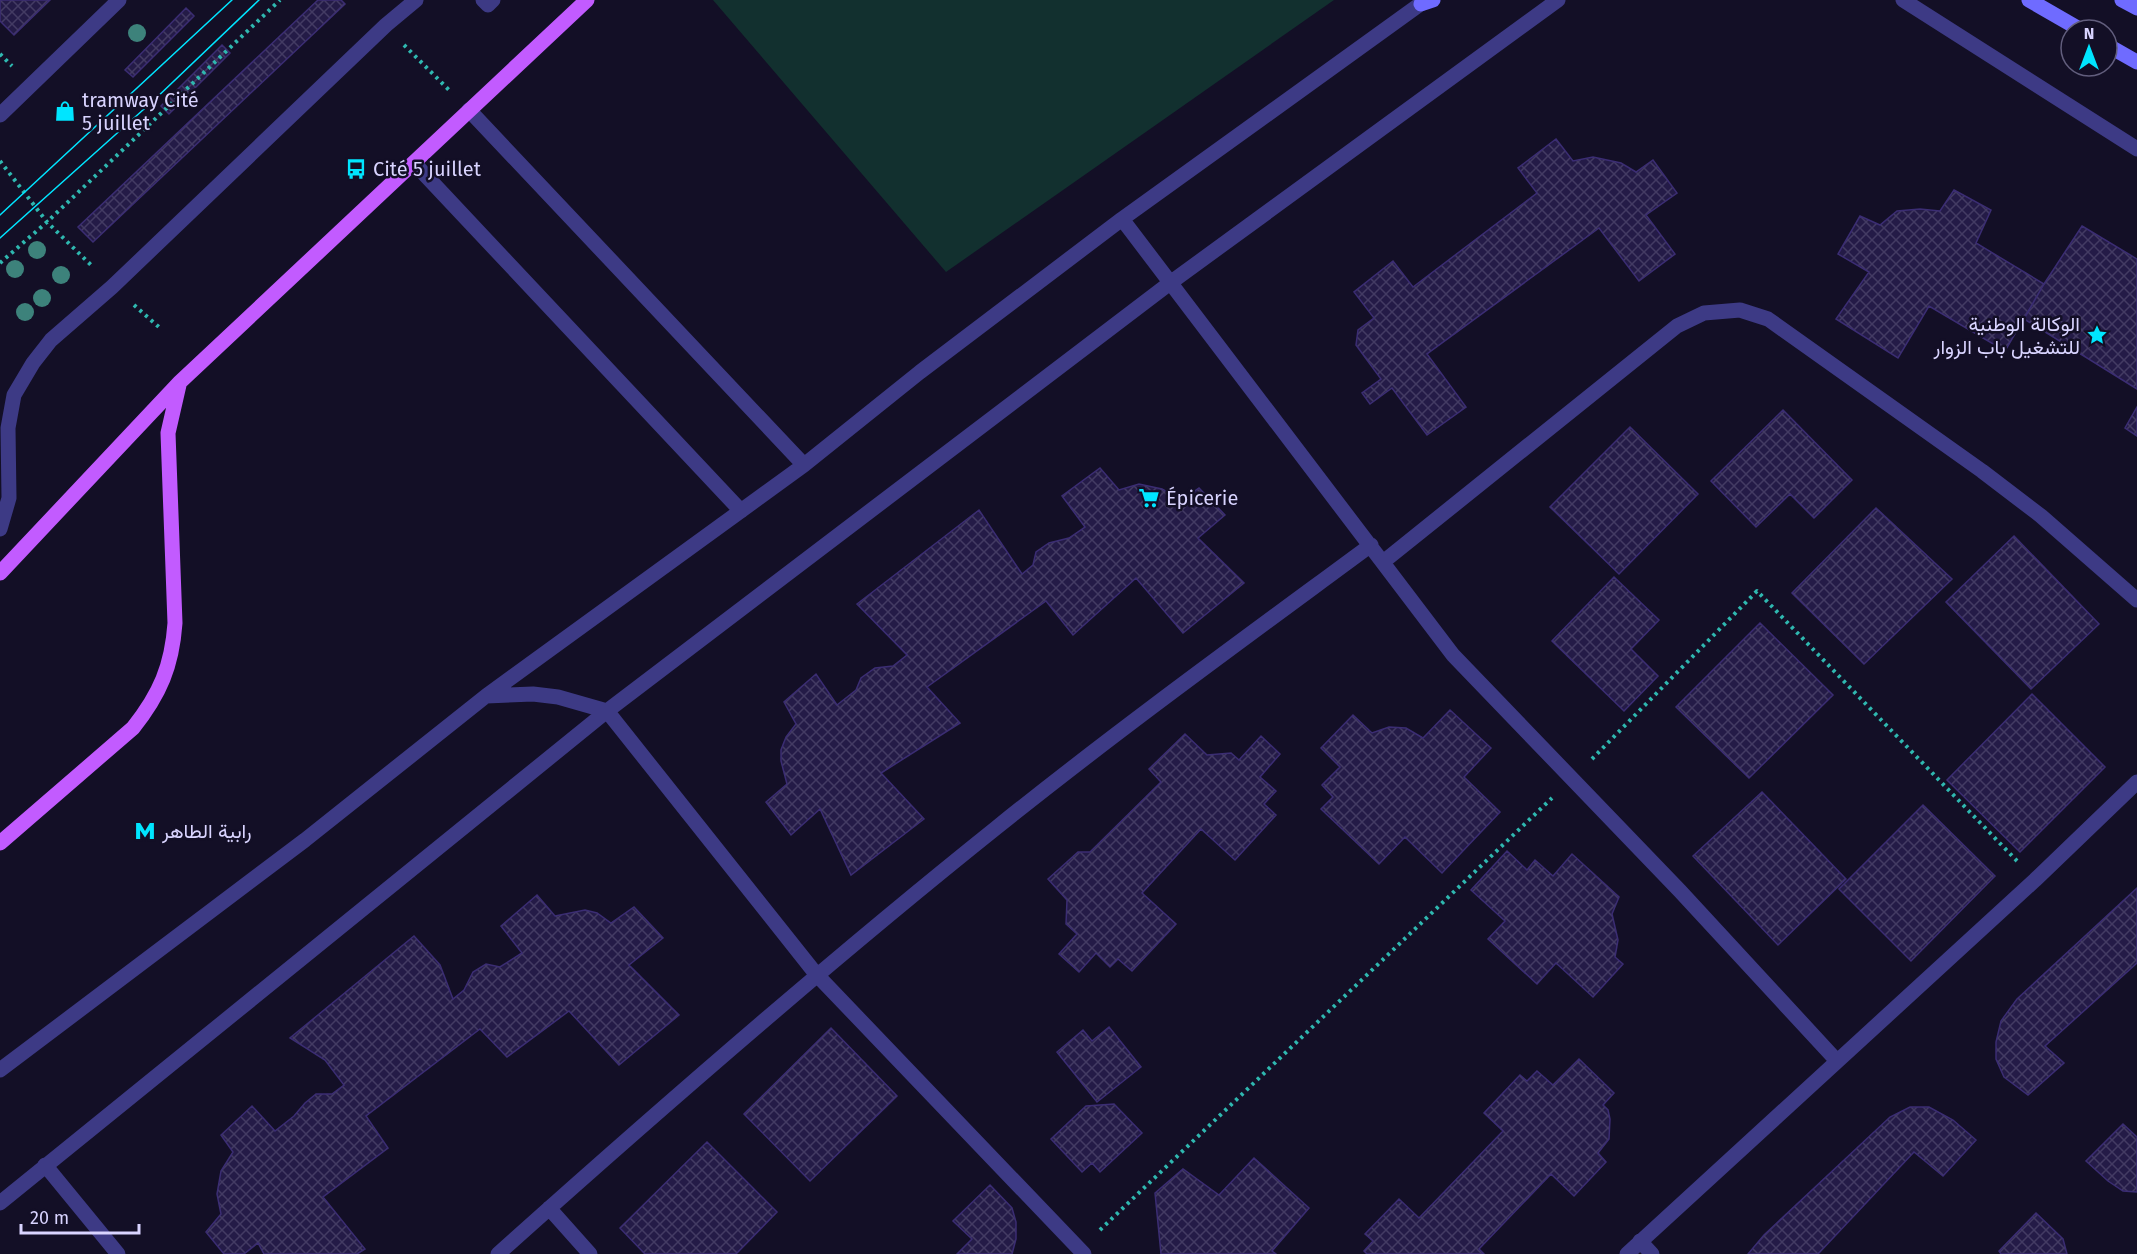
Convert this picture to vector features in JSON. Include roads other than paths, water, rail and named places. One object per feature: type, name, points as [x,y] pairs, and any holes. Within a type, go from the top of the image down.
[{"type":"main road","points":[[0,573],[180,382],[587,0]]},
{"type":"main road","points":[[0,843],[132,728],[147,710],[159,690],[168,668],[175,623],[168,433],[180,382]]},
{"type":"street","points":[[0,115],[119,0]]},
{"type":"street","points":[[0,530],[9,498],[8,428],[14,395],[33,363],[51,340],[112,286],[386,25],[416,0]]},
{"type":"street","points":[[0,1203],[607,711],[1170,283],[1558,0]]},
{"type":"street","points":[[1903,0],[2137,150]]},
{"type":"street","points":[[2029,0],[2060,18]]},
{"type":"street","points":[[2122,0],[2137,8]]},
{"type":"street","points":[[0,1070],[295,848],[486,696],[804,465],[920,372],[1122,219],[1427,1]]},
{"type":"street","points":[[2119,52],[2137,62]]},
{"type":"street","points":[[469,110],[804,465]]},
{"type":"street","points":[[414,162],[741,511]]},
{"type":"street","points":[[1122,219],[1454,655],[1680,891],[1837,1061]]},
{"type":"street","points":[[1383,561],[1677,326],[1704,313],[1740,310],[1768,319],[1982,471],[2041,516],[2137,600]]},
{"type":"street","points":[[498,1254],[816,974],[1044,791],[1182,684],[1371,545]]},
{"type":"street","points":[[486,696],[533,694],[558,697],[607,711],[816,974],[1080,1252]]},
{"type":"street","points":[[1627,1254],[2035,880],[2137,782]]},
{"type":"street","points":[[45,1165],[118,1254]]},
{"type":"street","points":[[549,1209],[590,1254]]},
{"type":"street","points":[[1640,1241],[1652,1254]]},
{"type":"tram line","points":[[0,215],[232,0]]},
{"type":"tram line","points":[[0,238],[153,101],[259,0]]},
{"type":"place","name":"tramway Cité 5 juillet","points":[[65,111]]},
{"type":"place","name":"Cité 5 juillet","points":[[356,169]]},
{"type":"place","name":"الوكالة الوطنية للتشغيل باب الزوار","points":[[2097,335]]},
{"type":"place","name":"Épicerie","points":[[1149,498]]},
{"type":"place","name":"رابية الطاهر","points":[[145,831]]}]
